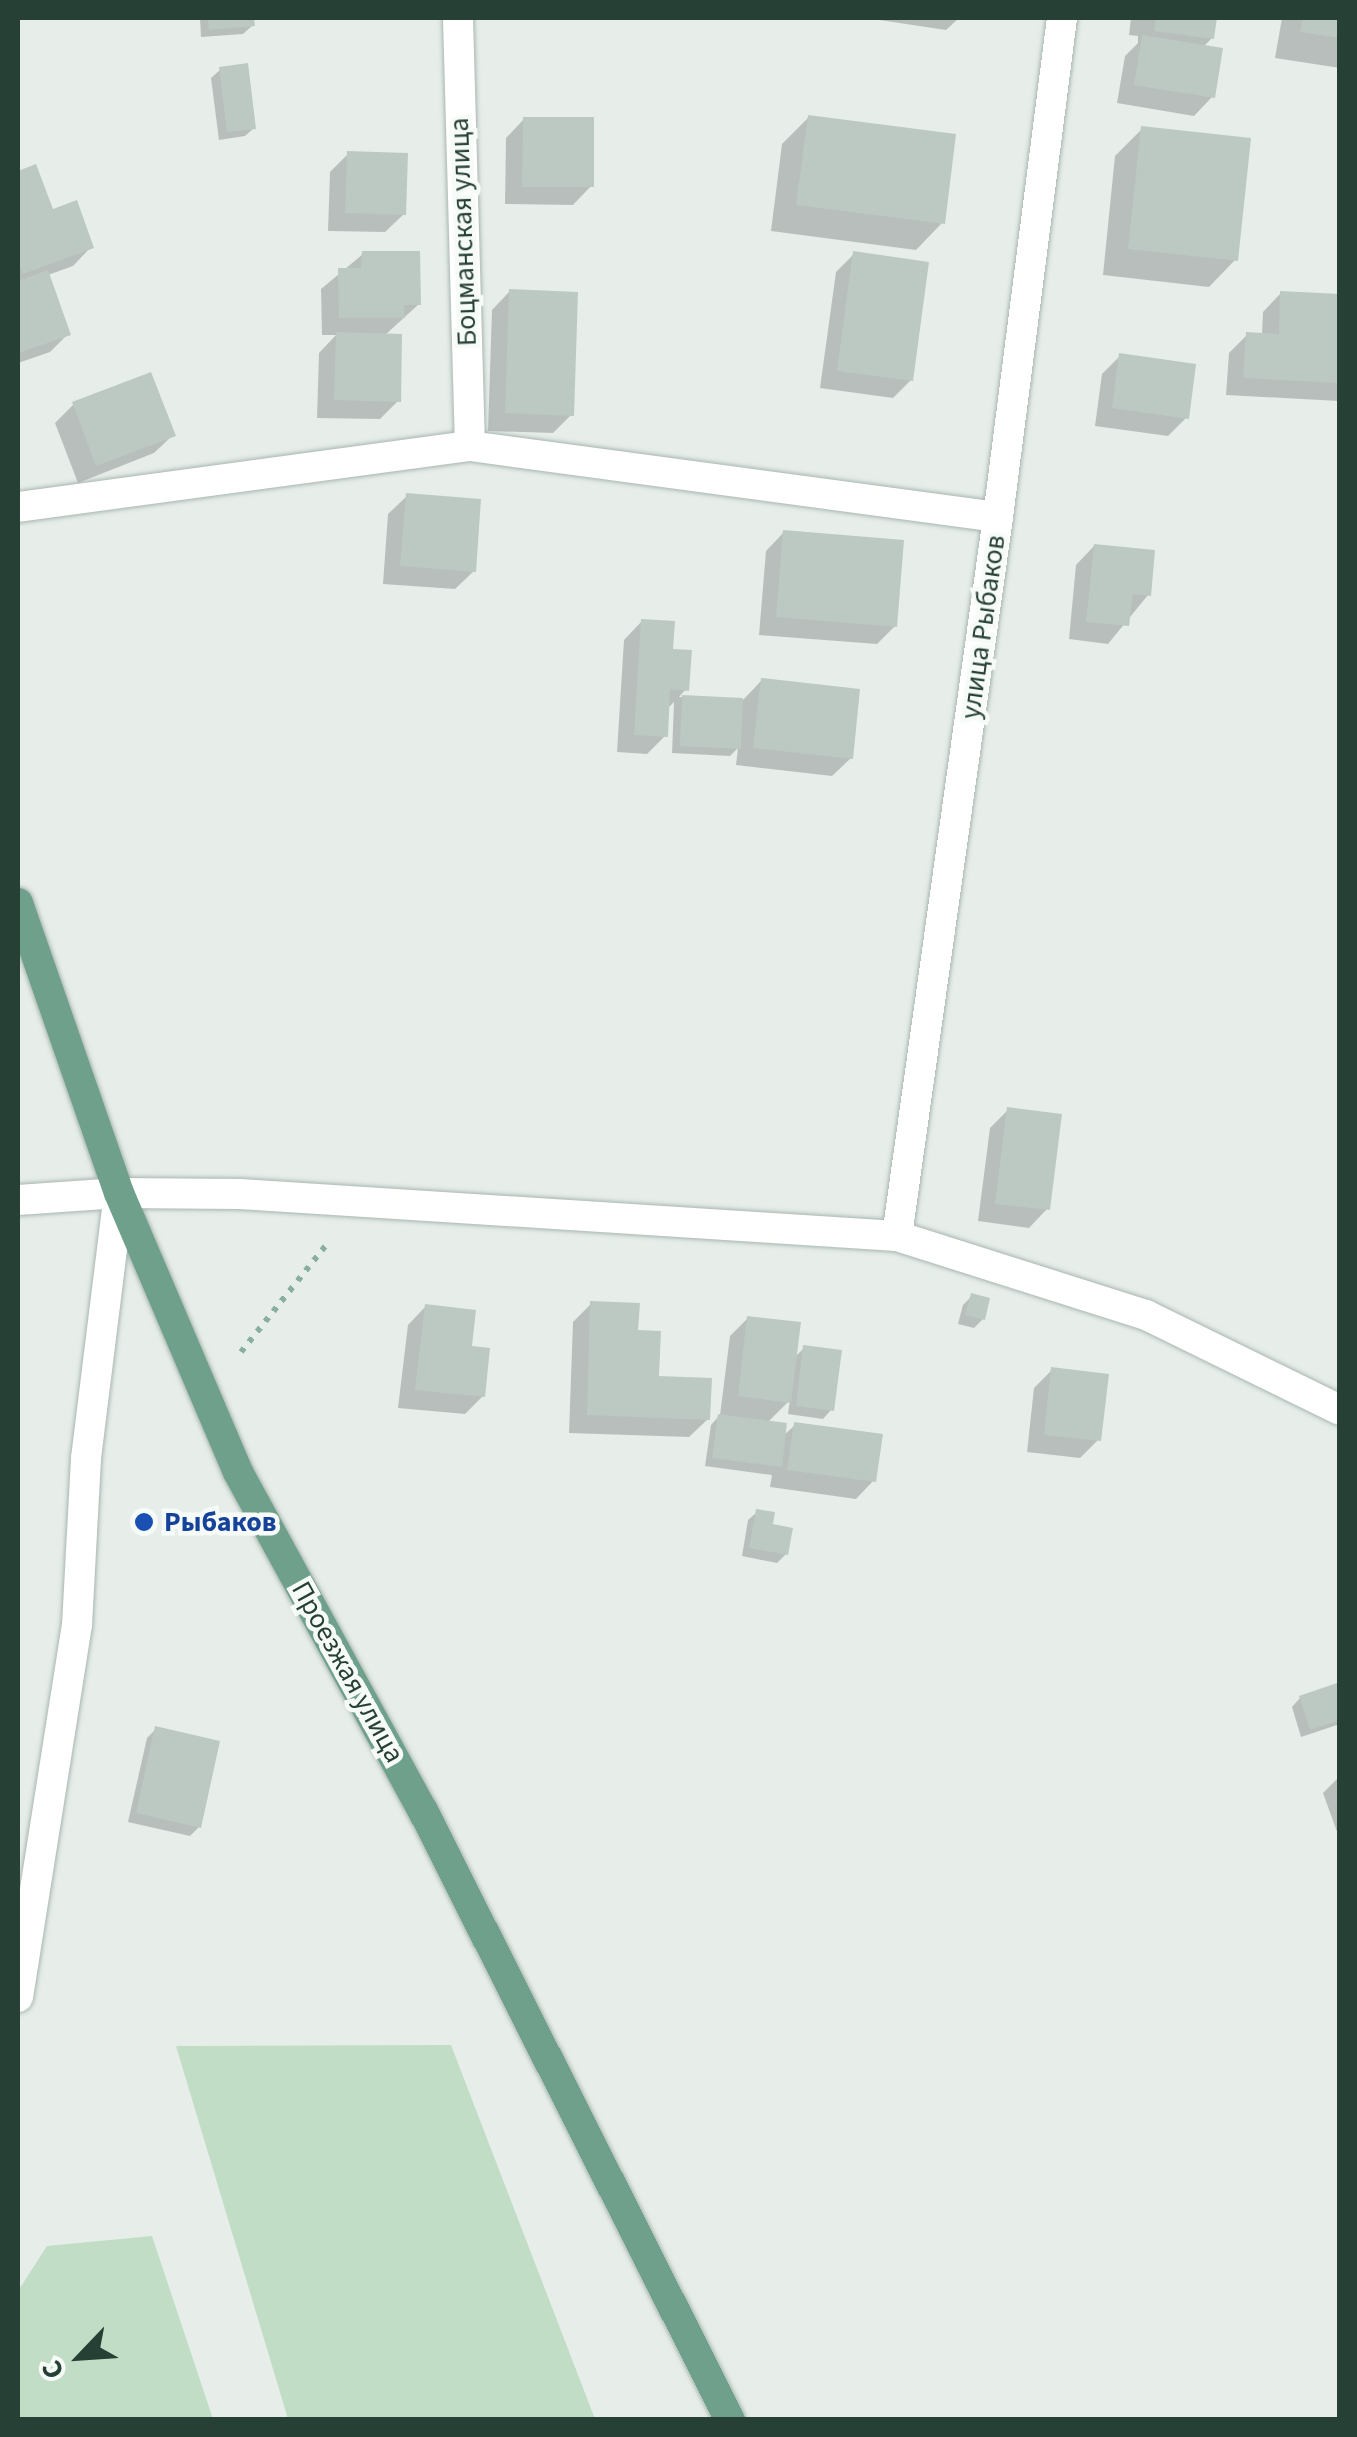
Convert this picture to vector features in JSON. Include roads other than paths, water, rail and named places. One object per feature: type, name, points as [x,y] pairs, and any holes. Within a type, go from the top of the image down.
[{"type":"main road","name":"Проезжая улица","points":[[18,903],[120,1193],[238,1472],[424,1811],[730,2420]]},
{"type":"street","name":"Боцманская улица","points":[[458,18],[470,446]]},
{"type":"street","name":"улица Рыбаков","points":[[897,1236],[998,517],[1062,18]]},
{"type":"street","points":[[18,508],[470,446],[998,517]]},
{"type":"street","points":[[18,1997],[78,1624],[86,1458],[120,1193]]},
{"type":"street","points":[[18,1200],[120,1193],[367,1202],[897,1236],[1146,1315],[1340,1410]]},
{"type":"place","name":"Рыбаков","points":[[144,1522]]}]
